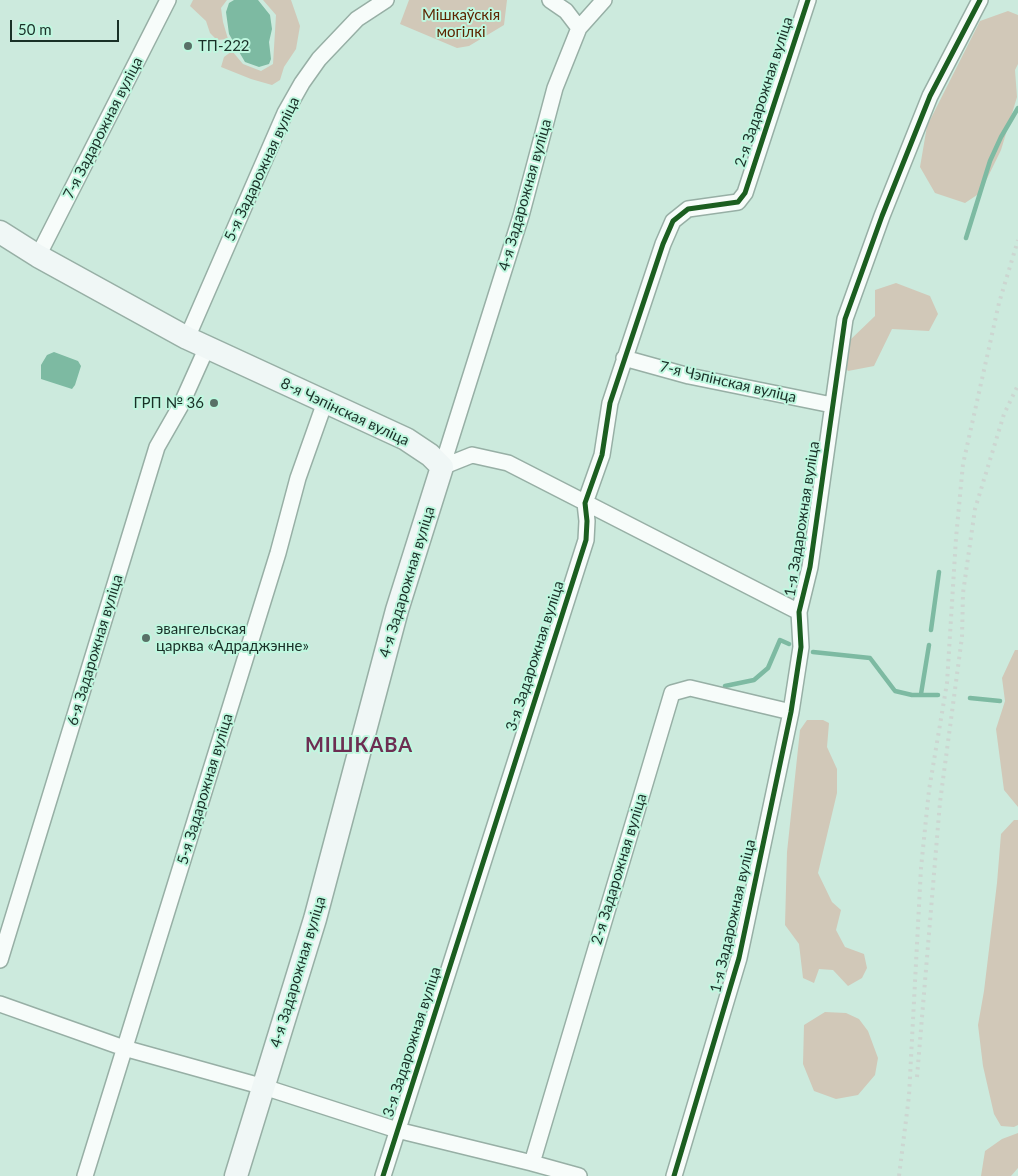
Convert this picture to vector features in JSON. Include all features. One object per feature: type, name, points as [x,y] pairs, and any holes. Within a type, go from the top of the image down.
[{"type":"main road","name":"8-я Чэпінская вуліца","points":[[0,232],[38,256],[197,342],[406,439],[430,455],[442,467]]},
{"type":"main road","name":"4-я Задарожная вуліца","points":[[236,1176],[316,920],[397,610],[442,467]]},
{"type":"street","name":"7-я Задарожная вуліца","points":[[38,256],[168,0]]},
{"type":"street","name":"5-я Задарожная вуліца","points":[[197,342],[282,121],[302,83],[319,59],[357,19],[386,0]]},
{"type":"street","points":[[550,0],[566,11],[579,28]]},
{"type":"street","name":"4-я Задарожная вуліца","points":[[442,467],[521,216],[555,88],[579,28],[604,0]]},
{"type":"street","name":"2-я Задарожная вуліца","points":[[745,192],[808,0]]},
{"type":"street","name":"1-я Задарожная вуліца","points":[[674,1176],[739,958],[791,712],[801,647],[799,612],[810,567],[845,319],[882,216],[930,96],[980,0]]},
{"type":"street","name":"3-я Задарожная вуліца","points":[[383,1176],[586,540],[587,521],[584,503],[602,455],[610,403],[663,244],[673,222],[688,209],[738,202],[745,192]]},
{"type":"street","name":"6-я Задарожная вуліца","points":[[0,960],[157,447],[181,405],[197,342]]},
{"type":"street","name":"7-я Чэпінская вуліца","points":[[624,358],[689,376],[832,405]]},
{"type":"street","name":"5-я Задарожная вуліца","points":[[85,1176],[278,553],[298,478],[325,402]]},
{"type":"street","points":[[442,467],[472,455],[508,463],[799,612]]},
{"type":"street","name":"2-я Задарожная вуліца","points":[[532,1163],[672,693],[690,688],[791,712]]},
{"type":"street","points":[[0,1004],[124,1048],[264,1087],[397,1130],[578,1176]]},
{"type":"green space","points":[[193,0],[227,0],[221,8],[228,39],[217,40],[210,33],[206,21],[190,6]]},
{"type":"green space","points":[[263,0],[291,0],[300,26],[296,49],[284,67],[280,80],[272,85],[221,67],[224,57],[232,51],[243,64],[261,71],[273,64],[276,15]]},
{"type":"green space","name":"Мішкаўскія могілкі","points":[[409,0],[507,0],[504,25],[469,46],[457,48],[400,24]]},
{"type":"green space","points":[[1008,11],[1018,15],[1018,64],[1015,70],[1017,97],[1001,150],[980,193],[965,203],[935,193],[920,167],[927,126],[980,21]]},
{"type":"green space","points":[[896,283],[930,296],[938,314],[929,331],[892,329],[874,366],[848,371],[843,365],[849,341],[875,316],[875,290]]},
{"type":"green space","points":[[1015,650],[1018,650],[1018,807],[1004,790],[996,729],[1005,701],[1002,678]]},
{"type":"green space","points":[[807,720],[823,720],[829,723],[827,747],[837,769],[837,793],[818,873],[832,902],[841,910],[836,930],[845,947],[864,954],[867,968],[862,978],[848,986],[833,970],[819,969],[814,983],[803,978],[799,944],[785,925],[787,852],[800,730]]},
{"type":"green space","points":[[1014,820],[1018,820],[1018,1125],[1014,1127],[1001,1126],[994,1114],[983,1066],[978,1025],[984,991],[1001,834]]},
{"type":"green space","points":[[825,1012],[846,1013],[859,1019],[868,1031],[878,1058],[875,1075],[858,1095],[836,1099],[814,1091],[803,1064],[804,1025]]},
{"type":"green space","points":[[1018,1133],[1018,1168],[1011,1176],[981,1176],[985,1151],[1002,1139]]},
{"type":"shaded area","points":[[234,0],[258,0],[270,15],[272,29],[269,42],[271,59],[269,64],[259,67],[245,62],[229,34],[226,12],[229,3]]},
{"type":"shaded area","points":[[54,352],[78,361],[81,366],[72,389],[41,379],[41,365],[47,355]]},
{"type":"waterway","points":[[966,238],[990,161],[1018,108]]},
{"type":"waterway","points":[[931,630],[939,572]]},
{"type":"waterway","points":[[725,686],[754,680],[768,668],[780,640],[789,644]]},
{"type":"waterway","points":[[921,694],[929,645]]},
{"type":"waterway","points":[[813,652],[870,658],[895,691],[912,695],[938,695]]},
{"type":"waterway","points":[[970,698],[1000,701]]},
{"type":"railway","points":[[899,1176],[909,1096],[921,868],[929,790],[947,683],[956,538],[963,464],[999,303],[1018,240]]},
{"type":"railway","points":[[917,1077],[940,802],[962,637],[963,593],[975,509],[1004,414],[1018,385]]},
{"type":"cycle path","points":[[383,1176],[586,540],[587,521],[585,503],[602,455],[610,403],[663,244],[673,221],[688,209],[738,202],[745,193],[808,0]]},
{"type":"cycle path","points":[[674,1176],[739,958],[791,712],[801,647],[799,612],[810,567],[845,319],[882,216],[930,96],[980,0]]},
{"type":"place","name":"ТП-222","points":[[188,46]]},
{"type":"place","name":"ГРП № 36","points":[[214,403]]},
{"type":"place","name":"эвангельская царква «Адраджэнне»","points":[[146,638]]},
{"type":"district","name":"МІШКАВА","points":[[359,746]]}]
